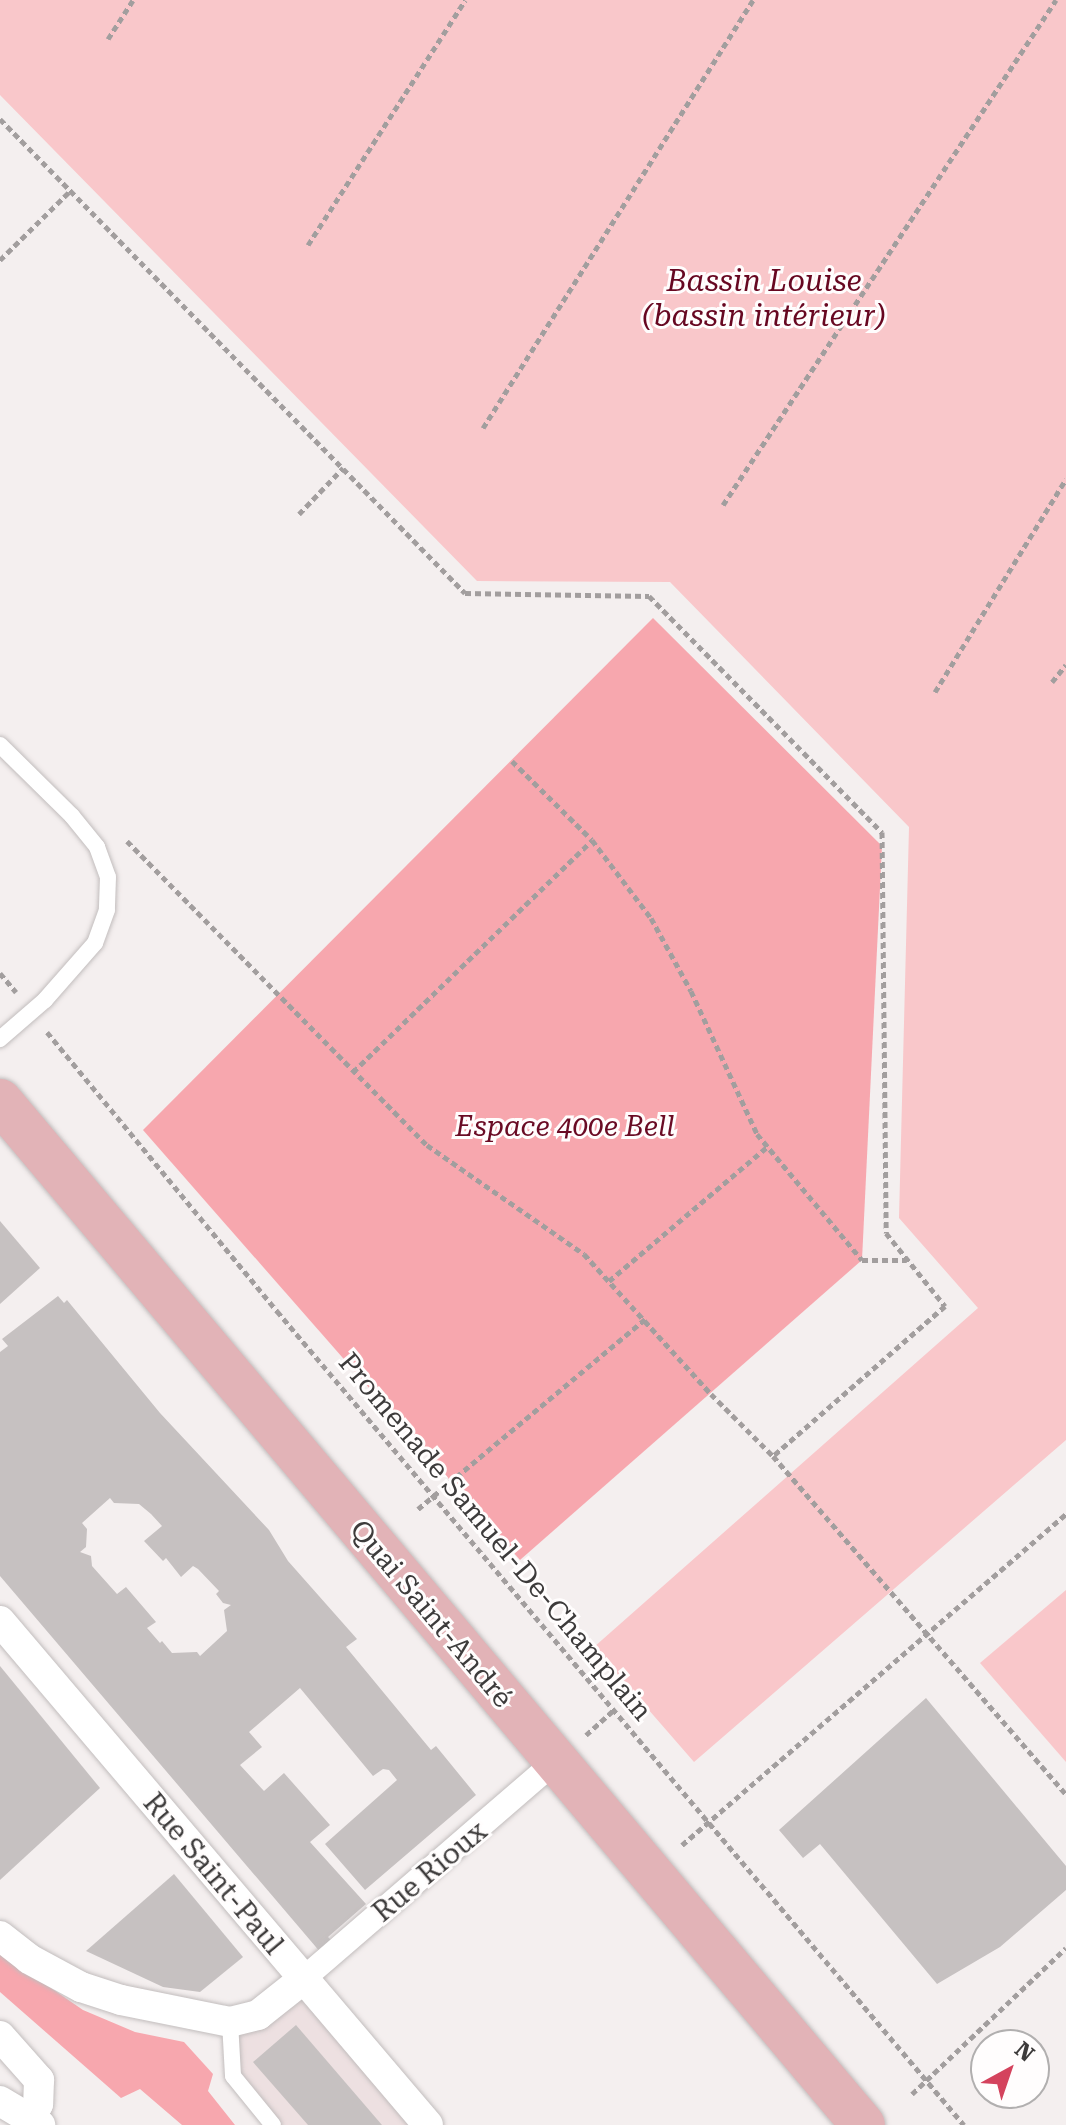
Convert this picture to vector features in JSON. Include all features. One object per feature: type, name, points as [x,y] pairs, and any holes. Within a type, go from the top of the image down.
[{"type":"main road","name":"Quai Saint-André","points":[[0,1101],[863,2125]]},
{"type":"street","name":"Rue Saint-Paul","points":[[0,1621],[428,2125]]},
{"type":"street","name":"Rue Rioux","points":[[302,1980],[555,1762]]},
{"type":"street","points":[[0,1936],[29,1959],[81,1987],[121,2000],[230,2022],[258,2015],[302,1980]]},
{"type":"street","points":[[0,2036],[39,2080],[38,2104],[32,2124],[0,2101]]},
{"type":"lane","points":[[0,745],[72,816],[97,847],[108,877],[107,910],[95,943],[70,974],[0,1039]]},
{"type":"lane","points":[[230,2022],[233,2076],[273,2125]]},
{"type":"path","points":[[108,39],[133,0]]},
{"type":"path","points":[[308,245],[465,0]]},
{"type":"path","points":[[483,428],[753,0]]},
{"type":"path","points":[[723,505],[1056,0]]},
{"type":"path","points":[[0,119],[465,593],[649,596],[882,832],[886,1233],[945,1306],[773,1456]]},
{"type":"path","points":[[0,260],[70,191]]},
{"type":"path","points":[[299,514],[343,468]]},
{"type":"path","points":[[935,692],[1066,479]]},
{"type":"path","points":[[1052,682],[1066,665]]},
{"type":"path","points":[[512,761],[592,840],[651,918],[691,991],[743,1106],[767,1147],[862,1260],[908,1260]]},
{"type":"path","points":[[119,833],[427,1145],[561,1235],[609,1281],[711,1394],[773,1456],[1066,1794]]},
{"type":"path","points":[[353,1072],[592,840]]},
{"type":"path","name":"Promenade Samuel-De-Champlain","points":[[0,973],[964,2125]]},
{"type":"path","points":[[609,1281],[767,1147]]},
{"type":"path","points":[[418,1509],[645,1319]]},
{"type":"path","points":[[650,1873],[1066,1514]]},
{"type":"path","points":[[912,2094],[1066,1948]]},
{"type":"shaded area","points":[[302,1980],[428,2125],[273,2125],[233,2076],[230,2022]]},
{"type":"green space","name":"Espace 400e Bell","points":[[653,618],[882,846],[862,1260],[520,1560],[143,1130]]},
{"type":"green space","points":[[0,1953],[83,2010],[135,2032],[184,2042],[213,2074],[208,2091],[235,2125],[182,2125],[140,2089],[121,2098],[0,1992]]},
{"type":"water","name":"Bassin Louise (bassin intérieur)","points":[[0,0],[1066,0],[1066,1440],[694,1762],[594,1647],[978,1308],[899,1218],[909,827],[670,582],[477,581],[0,95]]},
{"type":"water","points":[[1066,1590],[1066,1762],[980,1663]]},
{"type":"building","points":[[0,1221],[40,1268],[0,1304]]},
{"type":"building","points":[[58,1296],[64,1303],[67,1300],[160,1413],[269,1530],[288,1561],[357,1639],[346,1647],[431,1750],[436,1746],[476,1795],[365,1890],[325,1844],[397,1780],[389,1770],[383,1769],[373,1776],[300,1688],[249,1732],[262,1747],[240,1765],[264,1791],[284,1773],[330,1825],[310,1842],[366,1904],[328,1937],[333,1942],[321,1953],[0,1576],[0,1352],[8,1346],[2,1339]],"holes":[[[110,1498],[114,1503],[139,1504],[151,1514],[162,1526],[144,1541],[163,1561],[166,1558],[181,1577],[193,1566],[198,1569],[219,1591],[216,1594],[223,1603],[231,1605],[224,1610],[227,1631],[200,1656],[197,1652],[172,1653],[162,1641],[160,1643],[147,1628],[156,1622],[126,1587],[117,1594],[92,1566],[91,1556],[80,1552],[86,1547],[87,1529],[82,1523]]]},
{"type":"building","points":[[0,1666],[100,1788],[0,1880]]},
{"type":"building","points":[[926,1698],[1066,1866],[1066,1890],[1000,1947],[937,1984],[820,1844],[803,1858],[779,1830]]},
{"type":"building","points":[[174,1874],[243,1957],[200,1992],[163,1987],[86,1951]]},
{"type":"building","points":[[296,2025],[382,2125],[308,2125],[253,2062]]}]
